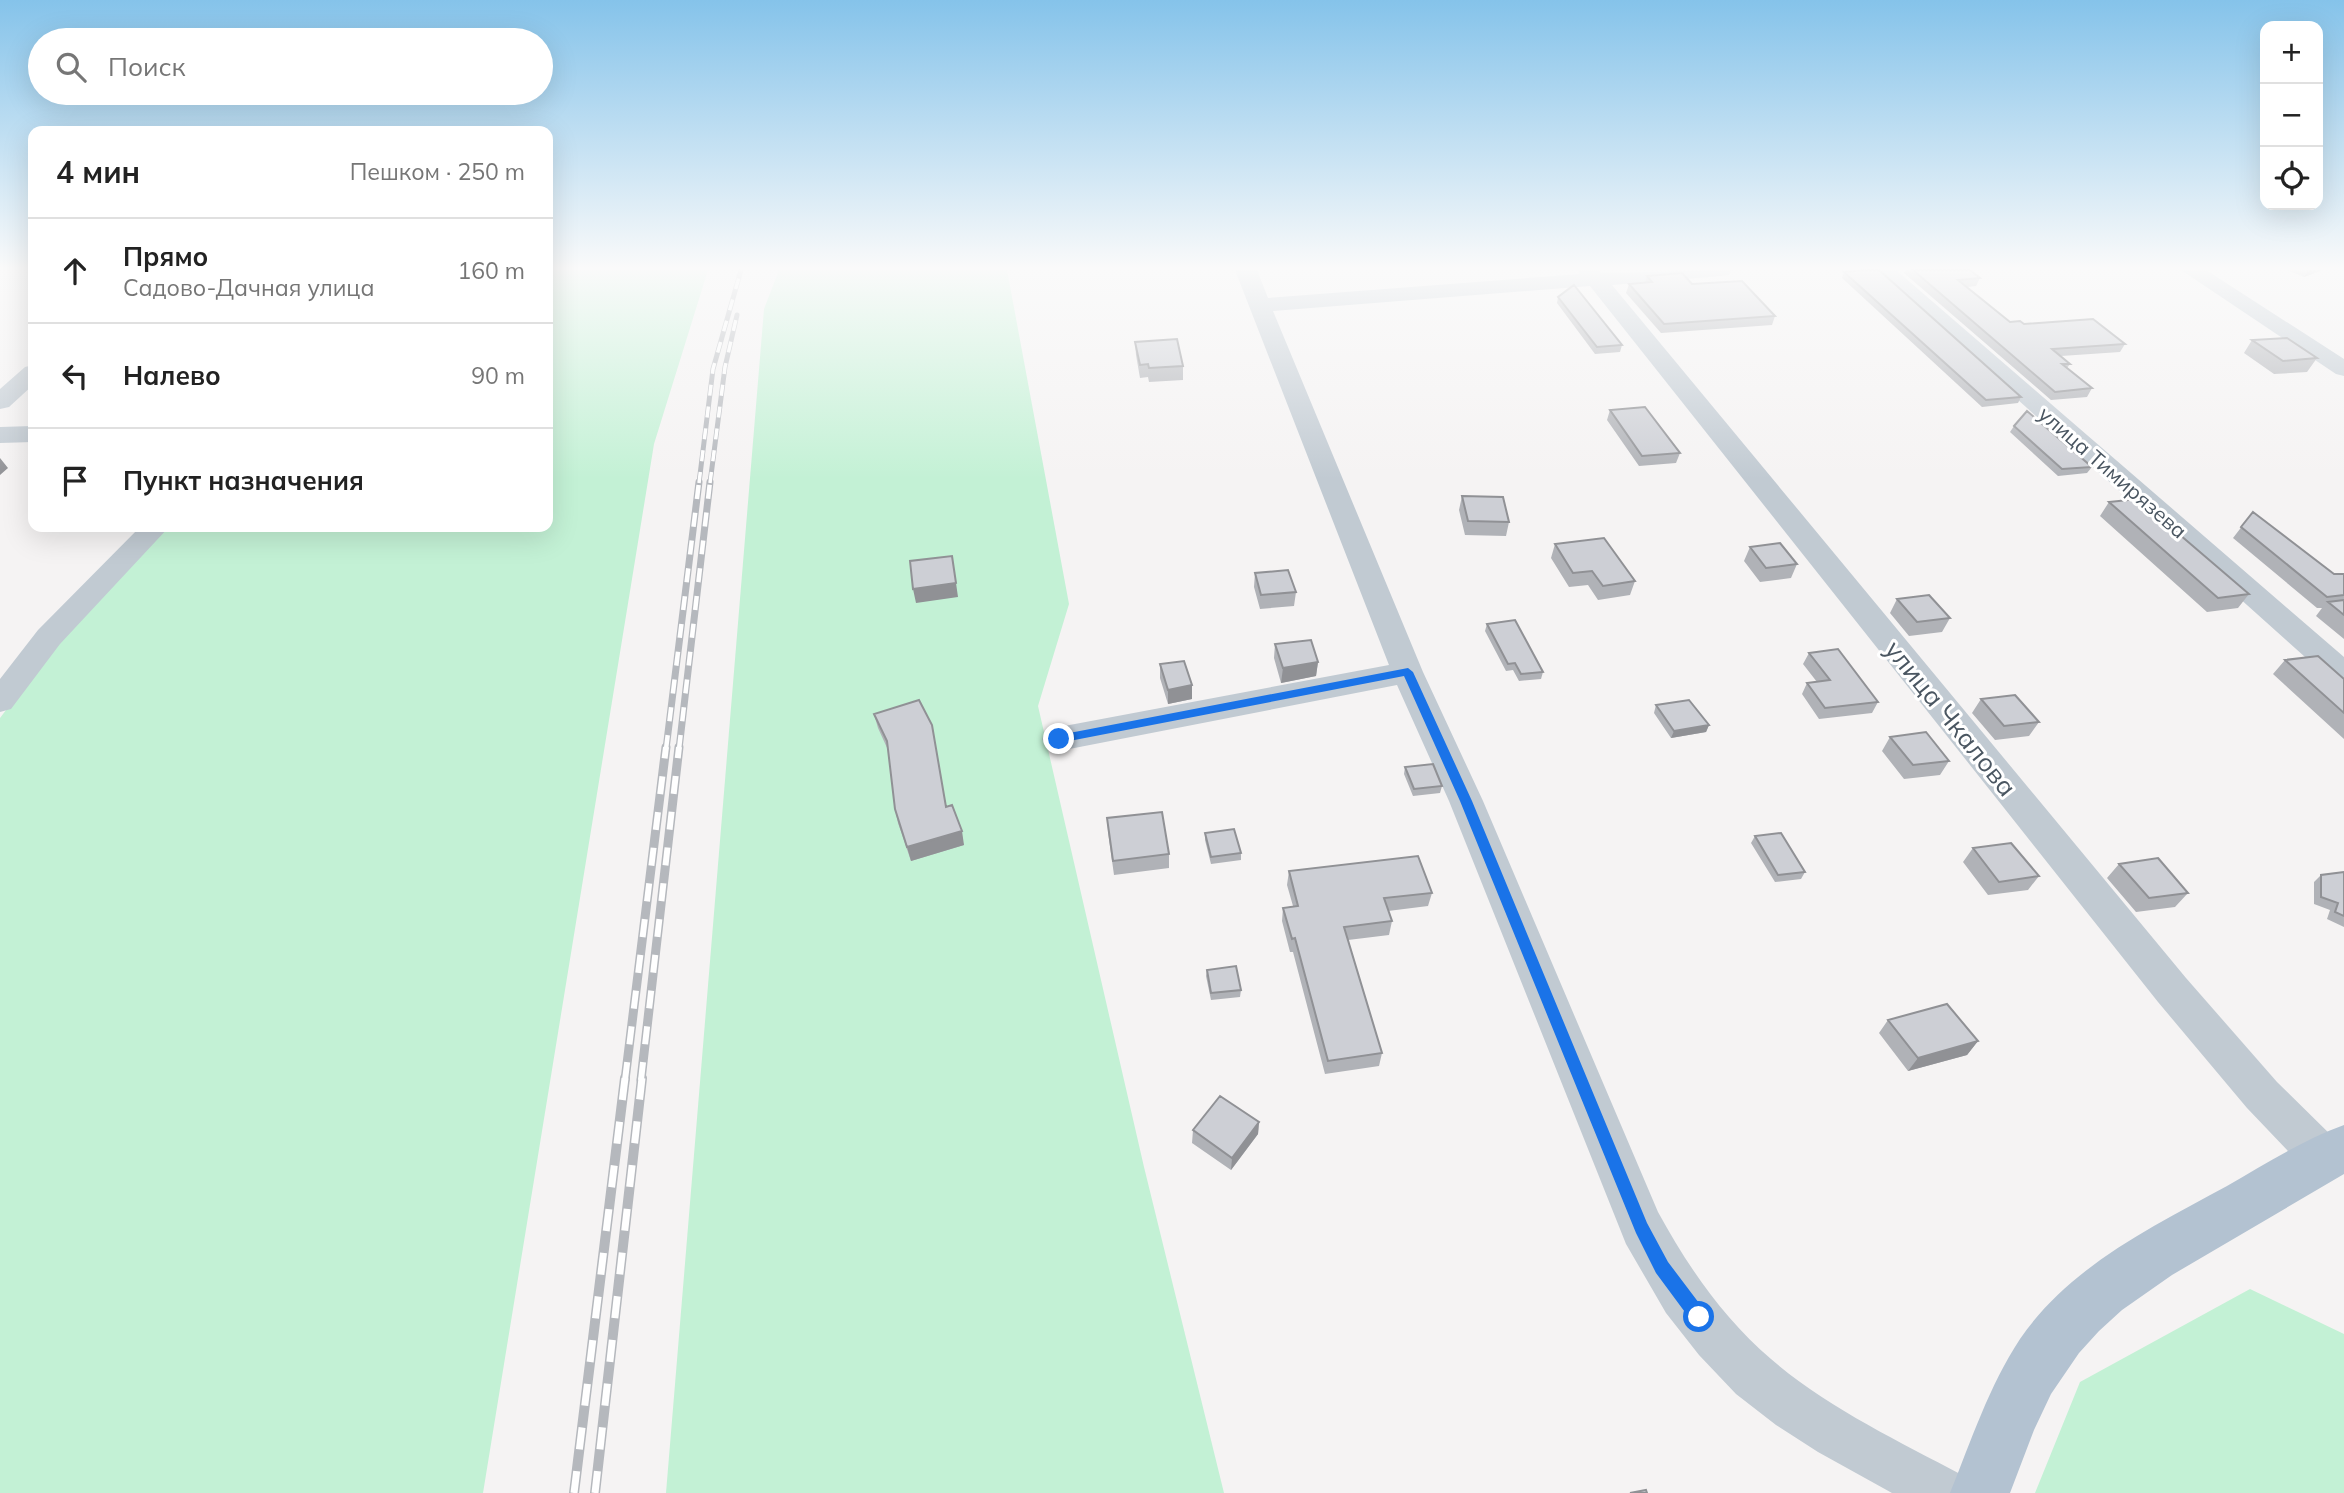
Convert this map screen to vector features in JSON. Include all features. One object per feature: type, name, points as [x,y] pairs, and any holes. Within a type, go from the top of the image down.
[{"type":"main road","points":[[1980,1493],[2009,1415],[2041,1356],[2080,1311],[2126,1274],[2334,1153]]},
{"type":"street","points":[[1274,340],[1408,672],[1466,801],[1642,1228],[1662,1268],[1715,1335],[1773,1393],[1850,1443],[1944,1493]]},
{"type":"street","name":"улица Чкалова","points":[[1644,340],[2172,990],[2262,1096],[2334,1153]]},
{"type":"street","name":"улица Тимирязева","points":[[1963,340],[2344,674]]},
{"type":"street","points":[[2299,340],[2344,369]]},
{"type":"street","points":[[0,402],[28,377]]},
{"type":"street","points":[[0,435],[28,434]]},
{"type":"street","points":[[0,701],[49,637],[150,532]]},
{"type":"street","points":[[1059,739],[1408,672]]},
{"type":"green space","points":[[553,340],[686,340],[654,444],[483,1493],[0,1493],[0,718],[65,632],[160,532],[553,532]]},
{"type":"green space","points":[[761,340],[1020,340],[1069,604],[1038,706],[1144,1167],[1224,1493],[666,1493]]},
{"type":"green space","points":[[2250,1289],[2344,1334],[2344,1493],[2035,1493],[2080,1382]]},
{"type":"building","points":[[1177,340],[1183,366],[1149,368],[1148,364],[1140,365],[1135,342]]},
{"type":"building","points":[[1591,340],[1618,340],[1622,345],[1597,347]]},
{"type":"building","points":[[1919,340],[1957,340],[2021,397],[1986,400]]},
{"type":"building","points":[[1994,340],[2119,340],[2125,344],[2052,349],[2070,364],[2062,364],[2092,388],[2055,392]]},
{"type":"building","points":[[2252,340],[2290,340],[2317,358],[2283,361]]},
{"type":"building","points":[[1645,407],[1680,453],[1642,456],[1610,410]]},
{"type":"building","points":[[2027,411],[2092,467],[2062,469],[2014,426]]},
{"type":"building","points":[[1462,496],[1503,497],[1509,522],[1468,521]]},
{"type":"building","points":[[2138,499],[2249,594],[2218,598],[2109,502]]},
{"type":"building","points":[[2253,512],[2334,574],[2344,574],[2344,595],[2327,597],[2241,527]]},
{"type":"building","points":[[1604,538],[1635,581],[1603,586],[1592,571],[1573,573],[1555,544]]},
{"type":"building","points":[[1780,543],[1797,564],[1766,568],[1750,547]]},
{"type":"building","points":[[952,556],[956,583],[913,589],[910,561]]},
{"type":"building","points":[[1288,570],[1296,592],[1261,595],[1255,573]]},
{"type":"building","points":[[1929,595],[1950,618],[1917,622],[1897,599]]},
{"type":"building","points":[[2344,600],[2344,615],[2328,602]]},
{"type":"building","points":[[1515,620],[1543,672],[1521,674],[1515,663],[1508,664],[1487,624]]},
{"type":"building","points":[[1311,640],[1318,662],[1283,668],[1275,644]]},
{"type":"building","points":[[1838,649],[1878,702],[1825,708],[1807,683],[1830,680],[1809,653]]},
{"type":"building","points":[[2318,656],[2344,679],[2344,713],[2285,660]]},
{"type":"building","points":[[1184,661],[1192,685],[1168,690],[1160,664]]},
{"type":"building","points":[[2015,695],[2039,722],[2004,726],[1981,699]]},
{"type":"building","points":[[919,700],[932,725],[946,807],[952,805],[962,831],[907,847],[895,809],[887,741],[874,714]]},
{"type":"building","points":[[1689,700],[1709,725],[1674,731],[1656,705]]},
{"type":"building","points":[[1926,732],[1949,761],[1913,765],[1890,737]]},
{"type":"building","points":[[1433,764],[1442,786],[1414,789],[1405,767]]},
{"type":"building","points":[[1162,812],[1169,854],[1113,861],[1107,818]]},
{"type":"building","points":[[1234,829],[1241,853],[1211,857],[1205,833]]},
{"type":"building","points":[[1781,833],[1805,872],[1778,875],[1755,836]]},
{"type":"building","points":[[2011,843],[2039,876],[1999,882],[1973,848]]},
{"type":"building","points":[[1418,856],[1432,893],[1384,898],[1392,921],[1344,927],[1382,1053],[1328,1061],[1295,938],[1292,939],[1283,908],[1298,906],[1289,871]]},
{"type":"building","points":[[2158,858],[2188,893],[2149,898],[2119,864]]},
{"type":"building","points":[[2344,872],[2344,916],[2335,912],[2338,903],[2321,897],[2321,875]]},
{"type":"building","points":[[1236,966],[1241,990],[1211,993],[1207,970]]},
{"type":"building","points":[[1947,1004],[1978,1041],[1918,1058],[1888,1020]]},
{"type":"building","points":[[1220,1096],[1259,1122],[1232,1158],[1193,1130]]},
{"type":"railway","points":[[699,483],[713,369],[721,340]]},
{"type":"railway","points":[[710,483],[725,367],[731,340]]},
{"type":"railway","points":[[666,749],[699,482]]},
{"type":"railway","points":[[679,749],[710,482]]},
{"type":"railway","points":[[625,1080],[666,747]]},
{"type":"railway","points":[[641,1080],[679,747]]},
{"type":"railway","points":[[574,1493],[625,1078]]},
{"type":"railway","points":[[595,1493],[642,1078]]},
{"type":"route","points":[[1059,739],[1408,672],[1466,801],[1642,1228],[1662,1268],[1699,1317]]}]
